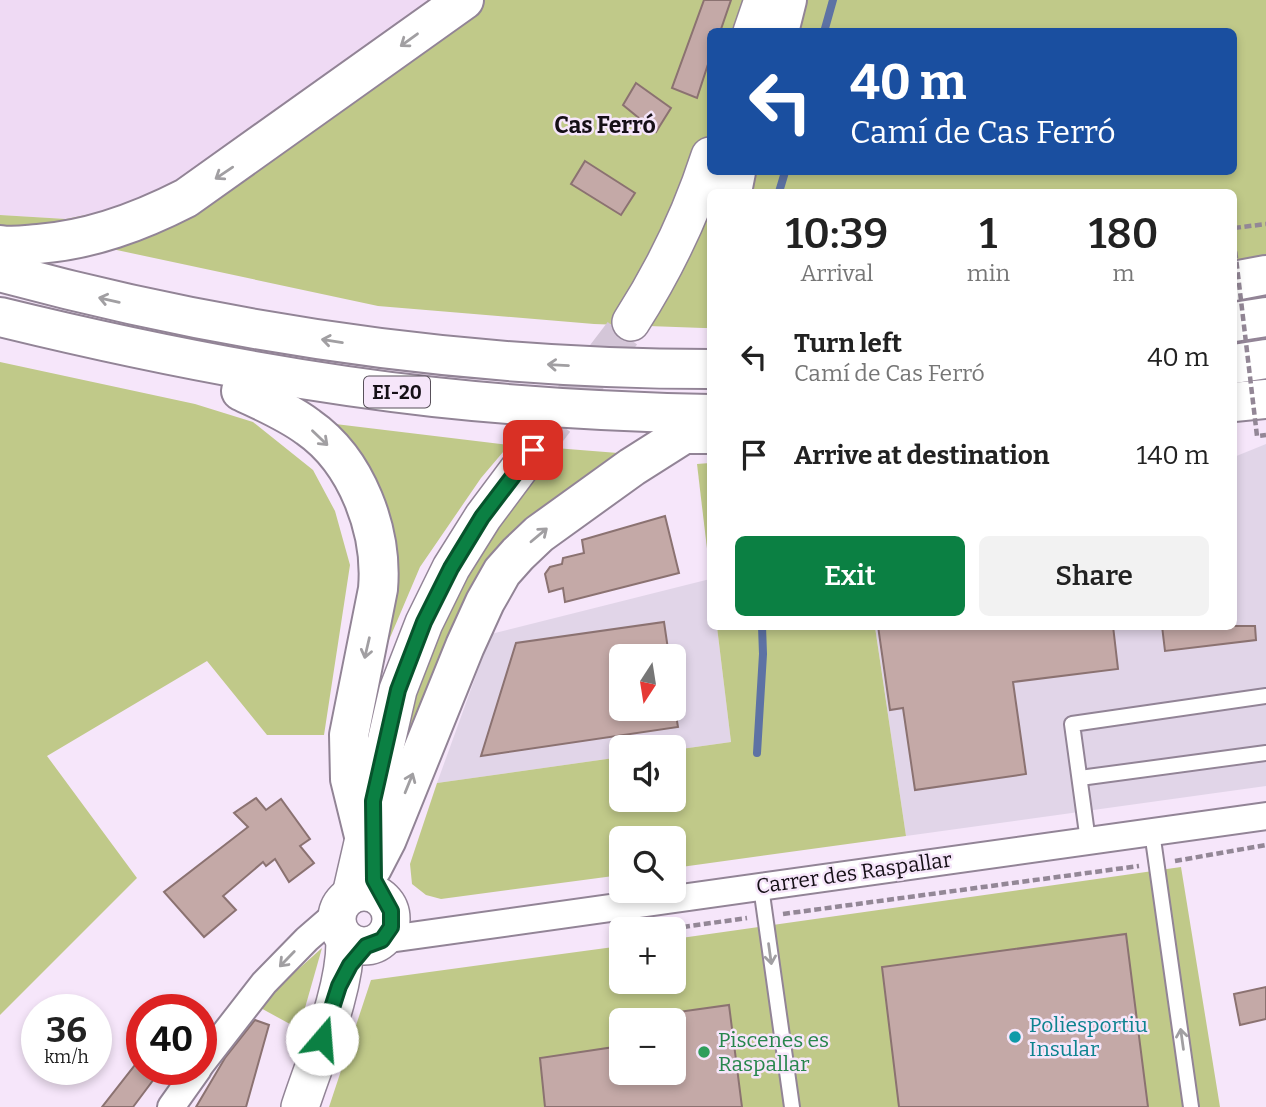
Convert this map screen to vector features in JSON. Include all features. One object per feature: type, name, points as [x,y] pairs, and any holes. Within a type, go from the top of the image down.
[{"type":"main road","points":[[0,245],[66,242],[110,231],[156,214],[187,198],[464,0]]},
{"type":"main road","points":[[780,28],[787,0]]},
{"type":"main road","name":"EI-20","points":[[0,272],[146,309],[271,332],[429,354],[530,364],[626,369],[707,369]]},
{"type":"main road","points":[[1237,281],[1266,275]]},
{"type":"main road","name":"EI-20","points":[[0,317],[88,338],[267,373],[433,397],[589,410],[702,427]]},
{"type":"main road","points":[[1237,322],[1266,317]]},
{"type":"main road","points":[[88,338],[145,371],[241,391],[520,425],[702,427]]},
{"type":"main road","points":[[626,369],[688,351],[707,350]]},
{"type":"main road","points":[[1237,364],[1266,359]]},
{"type":"main road","points":[[241,391],[309,427],[328,444],[363,497],[375,533],[380,571],[378,589],[349,735],[349,762],[366,895]]},
{"type":"main road","points":[[1237,402],[1266,399]]},
{"type":"main road","points":[[366,895],[465,646],[485,601],[502,572],[517,554],[550,526],[632,467],[702,427]]},
{"type":"street","points":[[753,28],[763,0]]},
{"type":"street","points":[[631,322],[670,255],[697,197],[707,165]]},
{"type":"street","points":[[300,1107],[339,986],[345,954],[366,895],[398,690],[424,622],[451,568],[482,517],[533,450]]},
{"type":"street","name":"Carrer des Raspallar","points":[[366,895],[409,926],[442,931],[1266,816]]},
{"type":"street","points":[[217,1043],[264,983],[307,939],[366,895]]},
{"type":"street","points":[[171,1107],[187,1085]]},
{"type":"lane","points":[[1088,841],[1072,724],[1266,696]]},
{"type":"lane","points":[[1080,778],[1266,753]]},
{"type":"lane","points":[[1152,832],[1191,1107]]},
{"type":"lane","points":[[761,887],[792,1107]]},
{"type":"path","points":[[1237,228],[1266,224]]},
{"type":"path","points":[[1237,266],[1257,436],[1266,435]]},
{"type":"path","points":[[686,926],[1157,864],[1266,845]]},
{"type":"shaded area","points":[[0,0],[439,0],[202,170],[130,206],[66,219],[0,215]]},
{"type":"shaded area","points":[[1266,444],[1266,786],[906,836],[875,630],[1237,630],[1237,456]]},
{"type":"shaded area","points":[[707,580],[707,630],[717,630],[731,742],[686,748],[686,735],[609,735],[609,759],[437,783],[491,634]]},
{"type":"green space","points":[[439,0],[1266,0],[1266,259],[1237,264],[1237,189],[707,189],[707,328],[703,328],[594,324],[378,306],[0,225],[0,215],[66,219],[130,206],[202,170]]},
{"type":"green space","points":[[0,362],[195,404],[253,422],[313,470],[335,511],[350,565],[324,735],[267,735],[207,661],[47,756],[137,878],[0,1015]]},
{"type":"green space","points":[[327,423],[509,445],[481,478],[420,567],[378,666],[388,615]]},
{"type":"green space","points":[[555,448],[618,453],[620,457],[550,512],[395,789],[410,701],[457,587],[534,472]]},
{"type":"green space","points":[[707,463],[707,549],[697,464]]},
{"type":"green space","points":[[717,630],[875,630],[906,836],[686,866],[686,826],[609,826],[609,877],[441,899],[426,895],[412,884],[410,864],[437,783],[609,759],[609,812],[686,812],[686,748],[731,742]]},
{"type":"green space","points":[[1181,867],[1220,1107],[329,1107],[371,980],[609,948],[609,994],[686,994],[686,937]]},
{"type":"green space","points":[[322,948],[299,1029],[257,1006]]},
{"type":"building","points":[[704,0],[731,0],[721,28],[707,28],[707,67],[697,98],[672,88]]},
{"type":"building","points":[[636,83],[671,108],[656,132],[623,105]]},
{"type":"building","points":[[585,161],[635,193],[621,215],[571,184]]},
{"type":"building","points":[[665,516],[679,573],[565,602],[563,588],[549,592],[545,574],[550,567],[562,564],[563,558],[584,553],[582,540]]},
{"type":"building","points":[[664,622],[667,644],[609,644],[609,721],[677,721],[678,727],[609,735],[609,737],[481,756],[516,643]]},
{"type":"building","points":[[1237,626],[1255,626],[1256,640],[1165,651],[1162,630],[1237,630]]},
{"type":"building","points":[[879,630],[1113,630],[1118,669],[1013,682],[1026,774],[915,790],[903,708],[890,710]]},
{"type":"building","points":[[256,798],[266,810],[281,799],[310,839],[300,846],[314,863],[289,882],[275,859],[266,866],[263,862],[223,896],[236,910],[204,937],[164,892],[248,827],[234,813]]},
{"type":"building","name":"Poliesportiu Insular","points":[[1126,934],[1148,1107],[899,1107],[882,967]]},
{"type":"building","points":[[1266,987],[1266,1019],[1240,1025],[1234,994]]},
{"type":"building","name":"Piscenes es Raspallar","points":[[729,1005],[742,1107],[545,1107],[540,1058],[609,1048],[609,1085],[686,1085],[686,1011]]},
{"type":"building","points":[[255,1020],[269,1025],[246,1107],[196,1107],[209,1085],[217,1085],[217,1072]]},
{"type":"building","points":[[126,1076],[126,1085],[150,1085],[133,1107],[102,1107]]},
{"type":"waterway","points":[[825,28],[833,0]]},
{"type":"waterway","points":[[780,189],[784,175]]},
{"type":"waterway","points":[[757,753],[762,630]]},
{"type":"tunnel","points":[[533,450],[631,322]]},
{"type":"place","name":"Poliesportiu Insular","points":[[1015,1037]]},
{"type":"place","name":"Piscenes es Raspallar","points":[[704,1052]]},
{"type":"district","name":"Cas Ferró","points":[[605,125]]},
{"type":"route","points":[[322,1039],[339,986],[350,965],[366,946],[382,940],[391,927],[391,911],[374,880],[372,868],[373,801],[387,729],[409,659],[451,568],[482,517],[533,450]]}]
